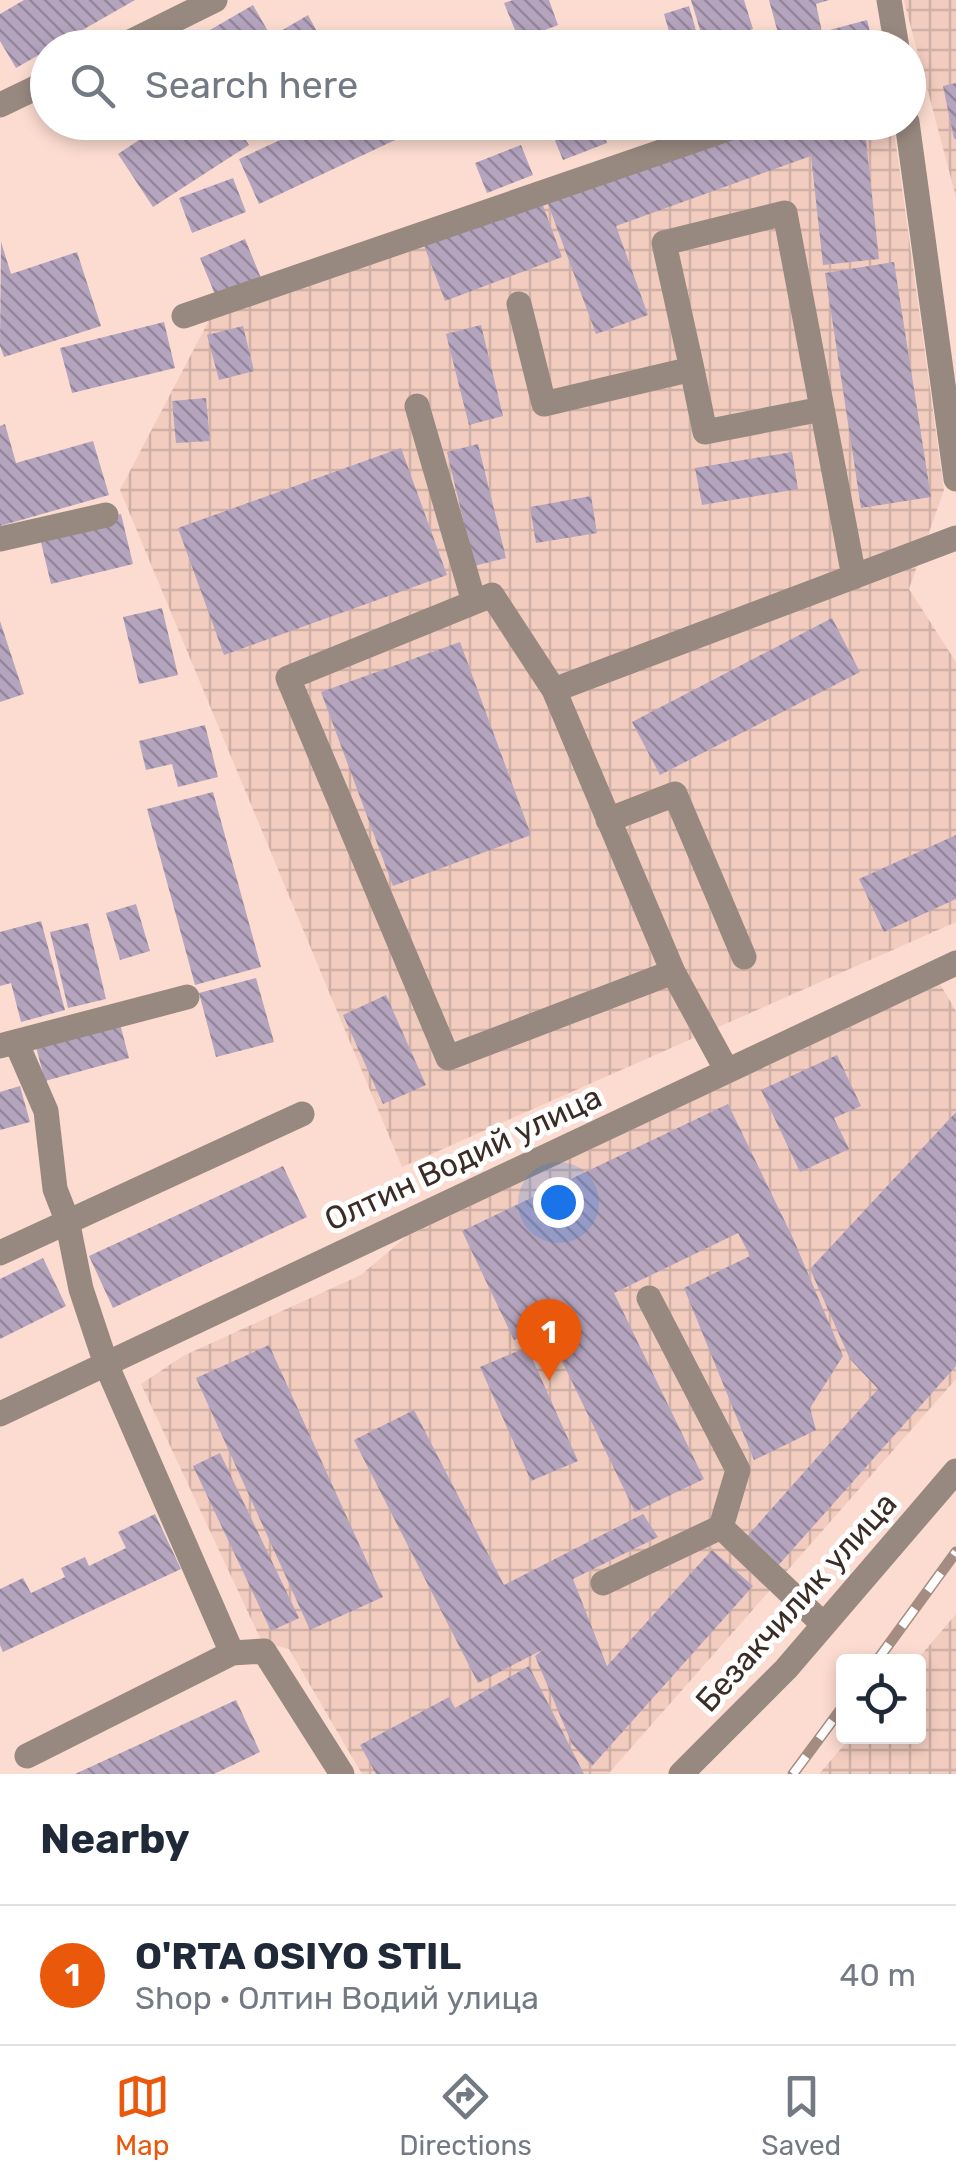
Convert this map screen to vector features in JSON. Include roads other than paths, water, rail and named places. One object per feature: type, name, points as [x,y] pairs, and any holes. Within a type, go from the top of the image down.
[{"type":"street","points":[[154,30],[215,0]]},
{"type":"street","points":[[889,0],[894,30]]},
{"type":"street","points":[[0,105],[30,91]]},
{"type":"street","points":[[184,316],[696,140]]},
{"type":"street","points":[[910,140],[956,479]]},
{"type":"street","points":[[822,409],[705,432],[664,244],[785,213],[854,577]]},
{"type":"street","points":[[519,304],[544,404],[692,369]]},
{"type":"street","points":[[418,406],[474,602]]},
{"type":"street","points":[[0,539],[106,516]]},
{"type":"street","points":[[554,690],[956,538]]},
{"type":"street","points":[[673,972],[448,1058],[288,678],[492,594],[554,690],[673,972],[726,1070]]},
{"type":"street","points":[[608,820],[675,794],[744,957]]},
{"type":"street","name":"Олтин Водий улица","points":[[0,1414],[956,963]]},
{"type":"street","points":[[188,996],[8,1044],[46,1111],[55,1189],[106,1364],[232,1653]]},
{"type":"street","points":[[0,1253],[302,1114]]},
{"type":"street","points":[[604,1583],[721,1527],[738,1470],[649,1298]]},
{"type":"street","name":"Безакчилик улица","points":[[681,1774],[786,1669],[954,1478]]},
{"type":"street","points":[[721,1527],[824,1625]]},
{"type":"street","points":[[28,1756],[232,1653],[264,1650],[342,1774]]},
{"type":"railway","points":[[882,1654],[956,1552]]},
{"type":"railway","points":[[793,1774],[836,1716]]},
{"type":"place","name":"O'RTA OSIYO STIL","points":[[549,1381]]}]
